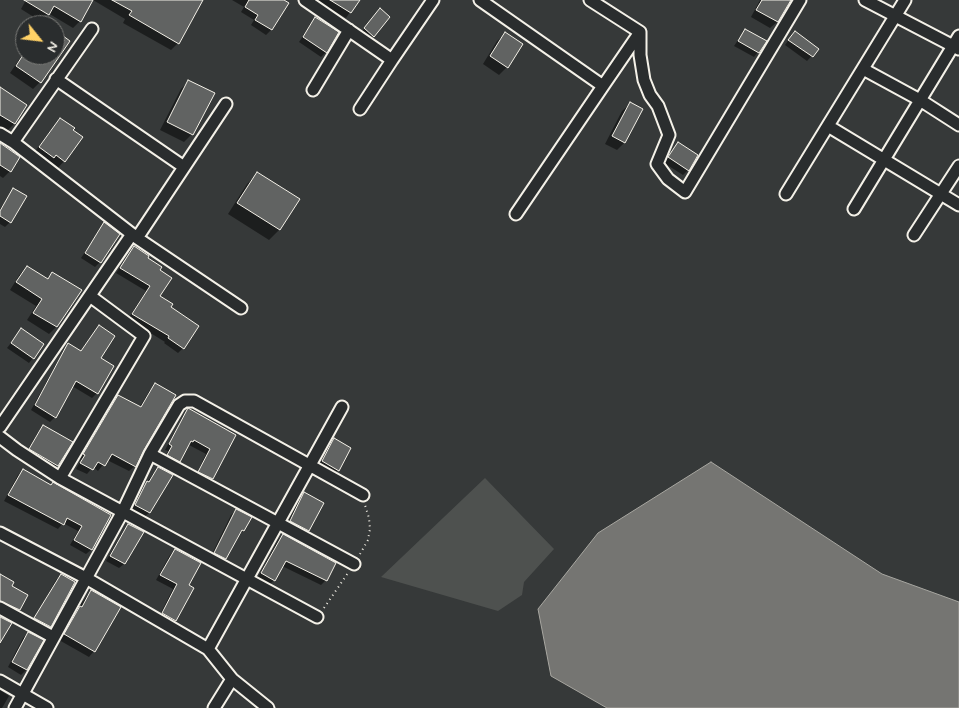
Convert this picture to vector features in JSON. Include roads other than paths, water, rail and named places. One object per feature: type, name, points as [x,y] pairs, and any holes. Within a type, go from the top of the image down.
[{"type":"street","points":[[305,0],[392,60]]},
{"type":"street","points":[[360,109],[433,0]]},
{"type":"street","points":[[480,0],[603,86]]},
{"type":"street","points":[[590,0],[640,32]]},
{"type":"street","points":[[640,32],[640,55],[644,80],[650,95],[658,106],[669,135],[657,164],[668,179],[685,192],[800,0]]},
{"type":"street","points":[[854,209],[920,100],[957,44],[865,0]]},
{"type":"street","points":[[786,194],[905,0]]},
{"type":"street","points":[[13,142],[92,29]]},
{"type":"street","points":[[313,90],[349,30]]},
{"type":"street","points":[[516,214],[640,32]]},
{"type":"street","points":[[863,69],[920,100],[959,125]]},
{"type":"street","points":[[56,79],[184,167]]},
{"type":"street","points":[[0,427],[90,296],[184,167],[226,104]]},
{"type":"street","points":[[828,126],[959,205]]},
{"type":"street","points":[[0,134],[13,142],[134,236],[241,308]]},
{"type":"street","points":[[914,235],[959,166]]},
{"type":"street","points":[[60,478],[144,336],[90,296]]},
{"type":"street","points":[[15,708],[123,511],[150,454],[179,405],[185,401],[194,401],[363,495]]},
{"type":"street","points":[[208,649],[342,407]]},
{"type":"street","points":[[0,437],[60,478],[317,617]]},
{"type":"street","points":[[150,454],[354,564]]},
{"type":"street","points":[[0,533],[86,578],[208,649],[232,679],[268,708]]},
{"type":"street","points":[[0,608],[54,638]]},
{"type":"street","points":[[214,708],[232,679]]},
{"type":"street","points":[[0,681],[47,708]]}]
